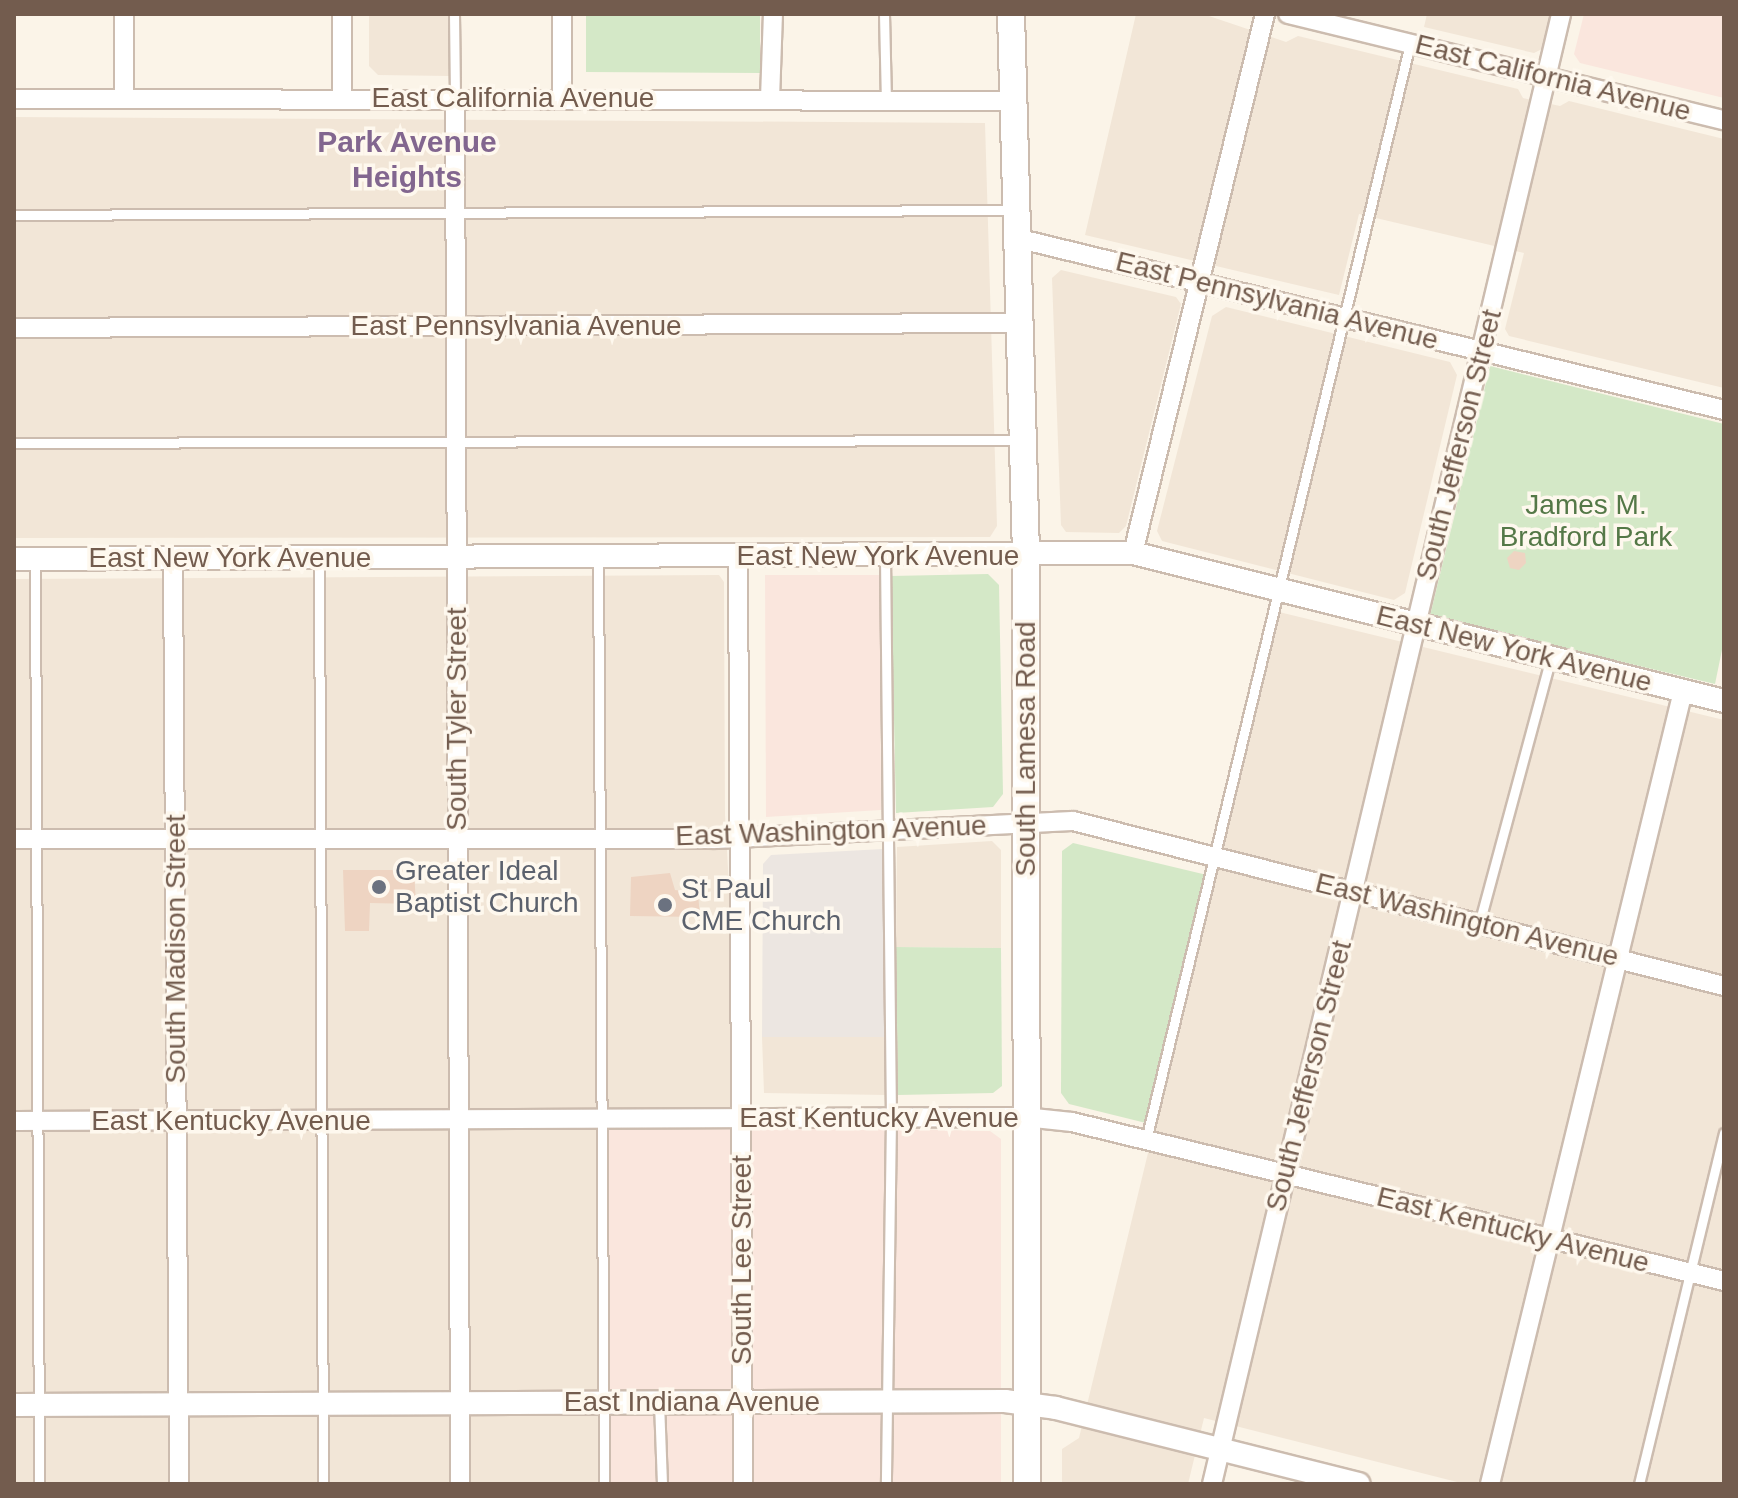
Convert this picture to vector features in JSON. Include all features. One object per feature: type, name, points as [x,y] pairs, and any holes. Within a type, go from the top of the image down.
[{"type":"main road","name":"South Lamesa Road","points":[[1011,14],[1026,555],[1024,1117],[1027,1484]]},
{"type":"street","points":[[124,14],[124,99]]},
{"type":"street","points":[[342,14],[342,98]]},
{"type":"street","points":[[562,14],[562,98]]},
{"type":"street","points":[[770,99],[773,14]]},
{"type":"street","points":[[1133,553],[1265,14]]},
{"type":"street","name":"East California Avenue","points":[[1288,14],[1724,120]]},
{"type":"street","name":"South Jefferson Street","points":[[1212,1484],[1561,14]]},
{"type":"street","name":"South Tyler Street","points":[[455,98],[460,1484]]},
{"type":"street","name":"East California Avenue","points":[[14,99],[1013,101]]},
{"type":"street","name":"East Pennsylvania Avenue","points":[[1016,238],[1724,410]]},
{"type":"street","name":"East Pennsylvania Avenue","points":[[14,328],[1019,323]]},
{"type":"street","name":"East New York Avenue","points":[[24,559],[1133,553],[1724,701]]},
{"type":"street","name":"South Lee Street","points":[[738,556],[743,1484]]},
{"type":"street","name":"South Madison Street","points":[[173,558],[179,1484]]},
{"type":"street","points":[[1490,1484],[1683,691]]},
{"type":"street","name":"East Washington Avenue","points":[[14,839],[739,838],[889,826],[1073,821],[1724,986]]},
{"type":"street","name":"East Kentucky Avenue","points":[[14,1121],[1024,1117],[1146,1140],[1724,1281]]},
{"type":"street","name":"East Indiana Avenue","points":[[14,1405],[1026,1403],[1359,1484]]},
{"type":"lane","points":[[454,14],[455,98]]},
{"type":"lane","points":[[884,14],[886,100]]},
{"type":"lane","points":[[1146,1140],[1410,44]]},
{"type":"lane","points":[[14,215],[1016,210]]},
{"type":"lane","points":[[14,443],[1022,440]]},
{"type":"lane","points":[[885,556],[891,1118],[886,1484]]},
{"type":"lane","points":[[598,557],[604,1484]]},
{"type":"lane","points":[[319,558],[323,1484]]},
{"type":"lane","points":[[24,559],[37,839],[39,1484]]},
{"type":"lane","points":[[1479,924],[1507,805],[1551,658]]},
{"type":"lane","points":[[1639,1484],[1724,1133]]},
{"type":"lane","points":[[659,1402],[662,1484]]},
{"type":"shaded area","points":[[369,14],[448,14],[449,76],[378,75],[369,66]]},
{"type":"shaded area","points":[[1136,14],[1203,14],[1286,42],[1298,36],[1518,89],[1523,98],[1560,106],[1569,101],[1724,139],[1724,388],[1509,336],[1505,329],[1524,253],[1359,214],[1339,295],[1085,235]]},
{"type":"shaded area","points":[[1427,14],[1550,14],[1542,49],[1534,53],[1424,27]]},
{"type":"shaded area","points":[[1584,14],[1724,14],[1724,98],[1580,63],[1574,54]]},
{"type":"shaded area","points":[[14,117],[985,123],[997,526],[990,537],[14,538]]},
{"type":"shaded area","points":[[1061,270],[1176,297],[1181,304],[1126,526],[1119,533],[1066,532],[1061,525],[1052,278]]},
{"type":"shaded area","points":[[1226,307],[1450,362],[1457,375],[1405,593],[1394,600],[1162,541],[1157,531],[1212,316]]},
{"type":"shaded area","points":[[719,575],[724,582],[725,815],[742,1119],[601,1484],[14,1484],[14,579]]},
{"type":"shaded area","points":[[765,575],[880,575],[881,810],[766,817]]},
{"type":"shaded area","points":[[1279,612],[1724,720],[1724,1484],[1465,1484],[1204,1418],[1188,1484],[1062,1484],[1062,1449],[1079,1438]]},
{"type":"shaded area","points":[[992,841],[1001,850],[1001,948],[896,947],[897,847]]},
{"type":"shaded area","points":[[883,849],[885,1037],[762,1037],[763,864],[771,855]]},
{"type":"shaded area","points":[[762,1037],[885,1037],[886,1095],[764,1093]]},
{"type":"shaded area","points":[[882,1119],[900,1129],[990,1131],[1001,1139],[1001,1484],[601,1484],[600,1120]]},
{"type":"green space","points":[[586,14],[760,14],[760,73],[586,72]]},
{"type":"green space","name":"James M. Bradford Park","points":[[1490,366],[1724,424],[1724,640],[1715,684],[1430,616]]},
{"type":"green space","points":[[988,574],[999,585],[1003,794],[993,807],[896,813],[891,576]]},
{"type":"green space","points":[[1073,843],[1207,875],[1146,1123],[1069,1104],[1061,1093],[1062,851]]},
{"type":"green space","points":[[896,947],[1001,948],[1002,1086],[993,1093],[898,1095]]},
{"type":"building","points":[[1514,551],[1525,553],[1526,563],[1519,570],[1510,568],[1507,558]]},
{"type":"building","name":"Greater Ideal Baptist Church","points":[[343,870],[414,870],[416,904],[370,903],[369,931],[345,931]]},
{"type":"building","name":"St Paul CME Church","points":[[670,873],[675,890],[698,893],[700,917],[630,916],[631,877]]},
{"type":"place","name":"Greater Ideal Baptist Church","points":[[379,887]]},
{"type":"place","name":"St Paul CME Church","points":[[665,905]]},
{"type":"district","name":"Park Avenue Heights","points":[[407,159]]}]
